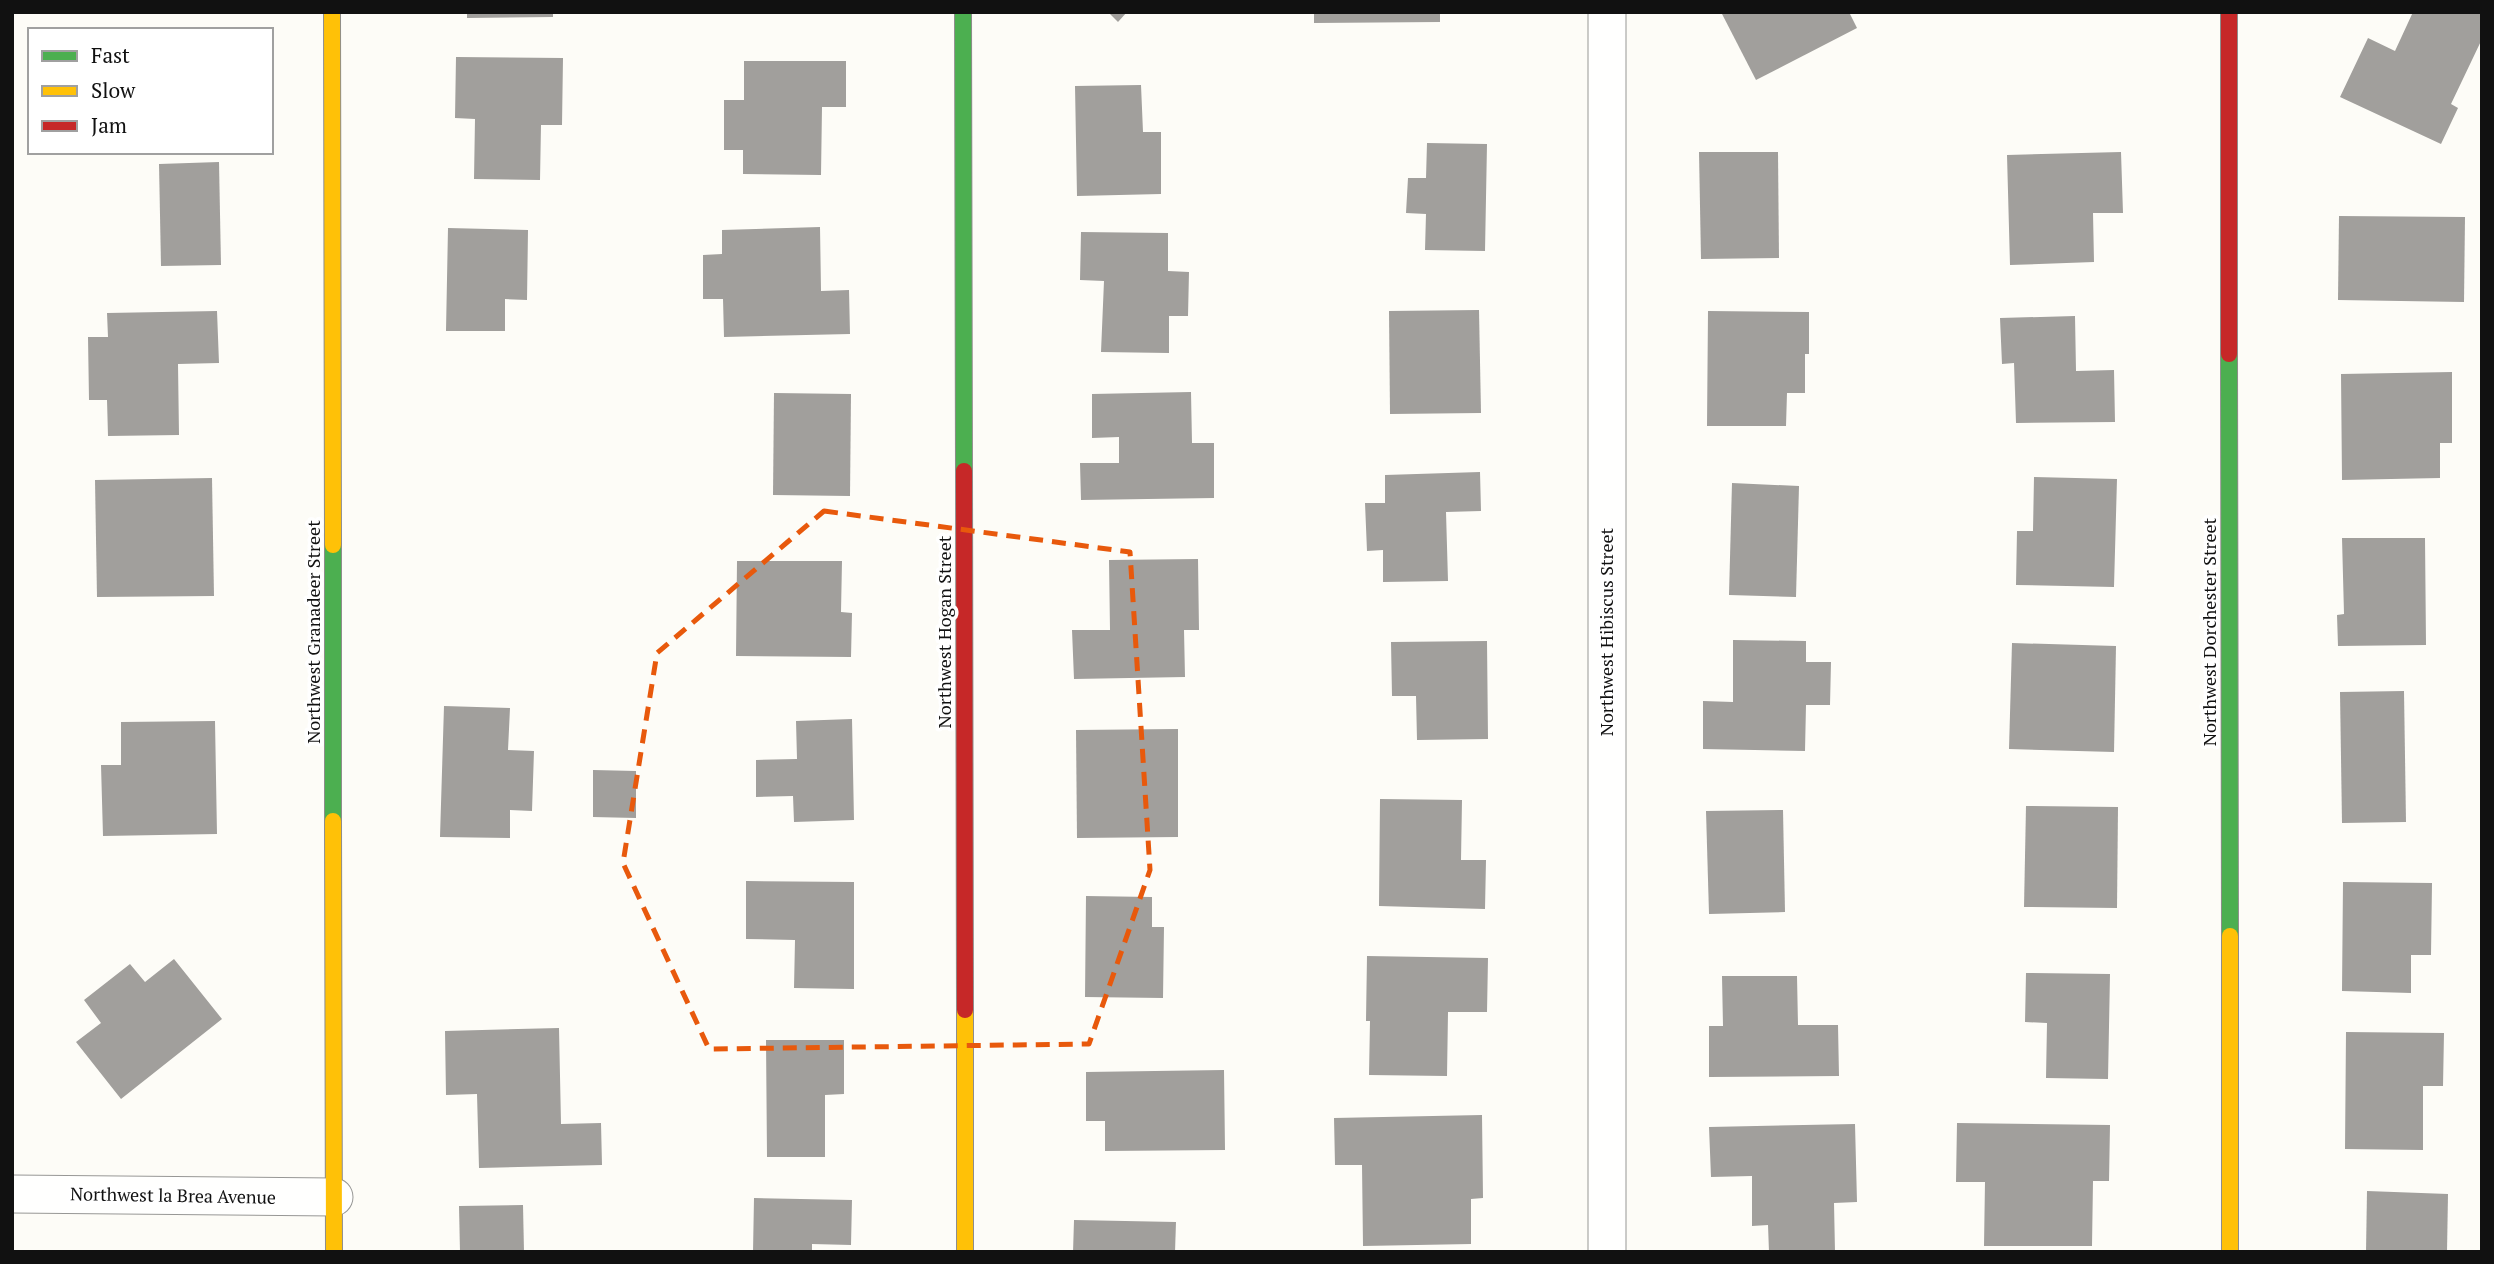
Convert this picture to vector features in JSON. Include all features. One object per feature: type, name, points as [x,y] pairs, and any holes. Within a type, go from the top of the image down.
[{"type":"street","name":"Northwest Granadeer Street","points":[[332,12],[334,1252]]},
{"type":"street","name":"Northwest Hogan Street","points":[[963,12],[965,1252]]},
{"type":"street","name":"Northwest Hibiscus Street","points":[[1607,12],[1607,1252]]},
{"type":"street","name":"Northwest Dorchester Street","points":[[2229,12],[2230,1252]]},
{"type":"street","name":"Northwest la Brea Avenue","points":[[12,1194],[334,1197]]},
{"type":"highlighted area","points":[[824,511],[1130,552],[1150,870],[1089,1044],[709,1049],[623,863],[657,653]]},
{"type":"building","points":[[467,12],[553,12],[553,17],[467,18]]},
{"type":"building","points":[[1108,12],[1127,12],[1118,22]]},
{"type":"building","points":[[1314,12],[1440,12],[1440,22],[1314,23]]},
{"type":"building","points":[[1721,12],[1849,12],[1857,28],[1756,80]]},
{"type":"building","points":[[2413,12],[2482,12],[2482,39],[2451,104],[2458,108],[2441,144],[2340,97],[2368,38],[2395,51]]},
{"type":"building","points":[[456,57],[563,58],[562,125],[541,125],[540,180],[474,179],[475,119],[455,118]]},
{"type":"building","points":[[744,61],[846,61],[846,107],[822,107],[821,175],[743,174],[743,150],[724,150],[724,100],[744,100]]},
{"type":"building","points":[[1141,85],[1143,132],[1161,132],[1161,194],[1077,196],[1075,86]]},
{"type":"building","points":[[1427,143],[1487,144],[1485,251],[1425,250],[1426,214],[1406,213],[1408,178],[1426,178]]},
{"type":"building","points":[[1699,152],[1778,152],[1779,258],[1701,259]]},
{"type":"building","points":[[2121,152],[2123,213],[2093,213],[2094,262],[2010,265],[2007,155]]},
{"type":"building","points":[[219,162],[221,265],[161,266],[159,164]]},
{"type":"building","points":[[2339,216],[2465,217],[2464,302],[2338,300]]},
{"type":"building","points":[[820,227],[821,291],[849,290],[850,334],[724,337],[723,299],[703,299],[703,255],[722,254],[722,230]]},
{"type":"building","points":[[448,228],[528,230],[527,300],[505,299],[505,331],[446,331]]},
{"type":"building","points":[[1081,232],[1168,233],[1168,271],[1189,272],[1188,316],[1169,316],[1169,353],[1101,352],[1104,281],[1080,280]]},
{"type":"building","points":[[1479,310],[1481,413],[1390,414],[1389,311]]},
{"type":"building","points":[[217,311],[219,363],[178,364],[179,435],[108,436],[107,400],[89,400],[88,337],[108,337],[107,313]]},
{"type":"building","points":[[1708,311],[1809,312],[1805,393],[1787,393],[1786,426],[1707,426]]},
{"type":"building","points":[[2075,316],[2076,371],[2114,370],[2115,422],[2016,423],[2014,363],[2002,364],[2000,318]]},
{"type":"building","points":[[2452,372],[2452,443],[2440,443],[2440,478],[2342,480],[2341,374]]},
{"type":"building","points":[[1191,392],[1192,443],[1214,443],[1214,498],[1081,500],[1080,463],[1119,463],[1119,437],[1092,438],[1092,394]]},
{"type":"building","points":[[774,393],[851,394],[850,496],[773,495]]},
{"type":"building","points":[[1480,472],[1481,511],[1446,512],[1448,581],[1383,582],[1383,550],[1367,551],[1365,503],[1385,503],[1385,475]]},
{"type":"building","points":[[2034,477],[2117,479],[2114,587],[2016,585],[2017,531],[2033,531]]},
{"type":"building","points":[[212,478],[214,596],[97,597],[95,480]]},
{"type":"building","points":[[1732,483],[1799,486],[1796,597],[1729,595]]},
{"type":"building","points":[[2342,538],[2425,538],[2426,645],[2338,646],[2337,615],[2344,614]]},
{"type":"building","points":[[1198,559],[1199,630],[1184,630],[1185,677],[1074,679],[1072,630],[1110,630],[1109,560]]},
{"type":"building","points":[[737,561],[842,561],[841,612],[852,613],[851,657],[736,656]]},
{"type":"building","points":[[1733,640],[1806,641],[1806,662],[1831,662],[1830,705],[1806,705],[1805,751],[1703,749],[1703,701],[1733,702]]},
{"type":"building","points":[[1487,641],[1488,739],[1417,740],[1416,696],[1392,696],[1391,642]]},
{"type":"building","points":[[2012,643],[2116,646],[2114,752],[2009,749]]},
{"type":"building","points":[[2404,691],[2406,822],[2342,823],[2340,692]]},
{"type":"building","points":[[444,706],[510,708],[508,750],[534,751],[532,811],[510,810],[510,838],[440,837]]},
{"type":"building","points":[[852,719],[854,820],[794,822],[793,796],[756,797],[756,760],[797,759],[796,721]]},
{"type":"building","points":[[215,721],[217,834],[103,836],[101,765],[121,765],[121,722]]},
{"type":"building","points":[[1178,729],[1178,837],[1077,838],[1076,730]]},
{"type":"building","points":[[593,770],[636,771],[636,818],[593,817]]},
{"type":"building","points":[[1380,799],[1462,800],[1461,860],[1486,860],[1485,909],[1379,906]]},
{"type":"building","points":[[2026,806],[2118,807],[2117,908],[2024,907]]},
{"type":"building","points":[[1783,810],[1785,912],[1709,914],[1706,811]]},
{"type":"building","points":[[746,881],[854,882],[854,989],[794,988],[795,940],[746,939]]},
{"type":"building","points":[[2343,882],[2432,883],[2431,955],[2411,955],[2411,993],[2342,991]]},
{"type":"building","points":[[1086,896],[1152,897],[1152,927],[1164,927],[1163,998],[1085,997]]},
{"type":"building","points":[[1367,956],[1488,958],[1487,1012],[1448,1012],[1447,1076],[1369,1075]]},
{"type":"building","points":[[174,959],[222,1019],[121,1099],[76,1042],[101,1023],[84,1000],[130,964],[145,982]]},
{"type":"building","points":[[2026,973],[2110,974],[2108,1079],[2046,1078],[2047,1023],[2025,1022]]},
{"type":"building","points":[[1722,976],[1797,976],[1798,1025],[1838,1025],[1839,1076],[1709,1077],[1709,1026],[1723,1026]]},
{"type":"building","points":[[559,1028],[561,1124],[601,1123],[602,1165],[479,1168],[477,1094],[446,1095],[445,1031]]},
{"type":"building","points":[[2346,1032],[2444,1033],[2443,1086],[2423,1086],[2423,1150],[2345,1149]]},
{"type":"building","points":[[766,1040],[844,1040],[844,1094],[825,1095],[825,1157],[767,1157]]},
{"type":"building","points":[[1224,1070],[1225,1150],[1105,1151],[1105,1121],[1086,1121],[1086,1072]]},
{"type":"building","points":[[1482,1115],[1483,1198],[1471,1199],[1471,1244],[1363,1246],[1362,1165],[1335,1165],[1334,1118]]},
{"type":"building","points":[[1957,1123],[2110,1125],[2109,1181],[2093,1181],[2092,1246],[1984,1246],[1985,1182],[1956,1182]]},
{"type":"building","points":[[1855,1124],[1857,1202],[1834,1203],[1835,1252],[1769,1252],[1768,1225],[1752,1226],[1752,1176],[1711,1177],[1709,1127]]},
{"type":"building","points":[[2367,1191],[2448,1194],[2447,1252],[2366,1252]]},
{"type":"building","points":[[754,1198],[852,1200],[851,1245],[812,1244],[812,1252],[753,1252]]},
{"type":"building","points":[[523,1205],[524,1252],[460,1252],[459,1206]]},
{"type":"building","points":[[1074,1220],[1176,1222],[1175,1252],[1073,1252]]},
{"type":"traffic: fast","points":[[963,12],[964,471]]},
{"type":"traffic: fast","points":[[2229,354],[2230,936]]},
{"type":"traffic: fast","points":[[333,545],[333,821]]},
{"type":"traffic: slow","points":[[332,12],[333,545]]},
{"type":"traffic: slow","points":[[333,821],[334,1252]]},
{"type":"traffic: slow","points":[[2230,936],[2230,1252]]},
{"type":"traffic: slow","points":[[965,1010],[965,1252]]},
{"type":"traffic: jam","points":[[2229,12],[2229,354]]},
{"type":"traffic: jam","points":[[964,471],[965,1010]]}]
